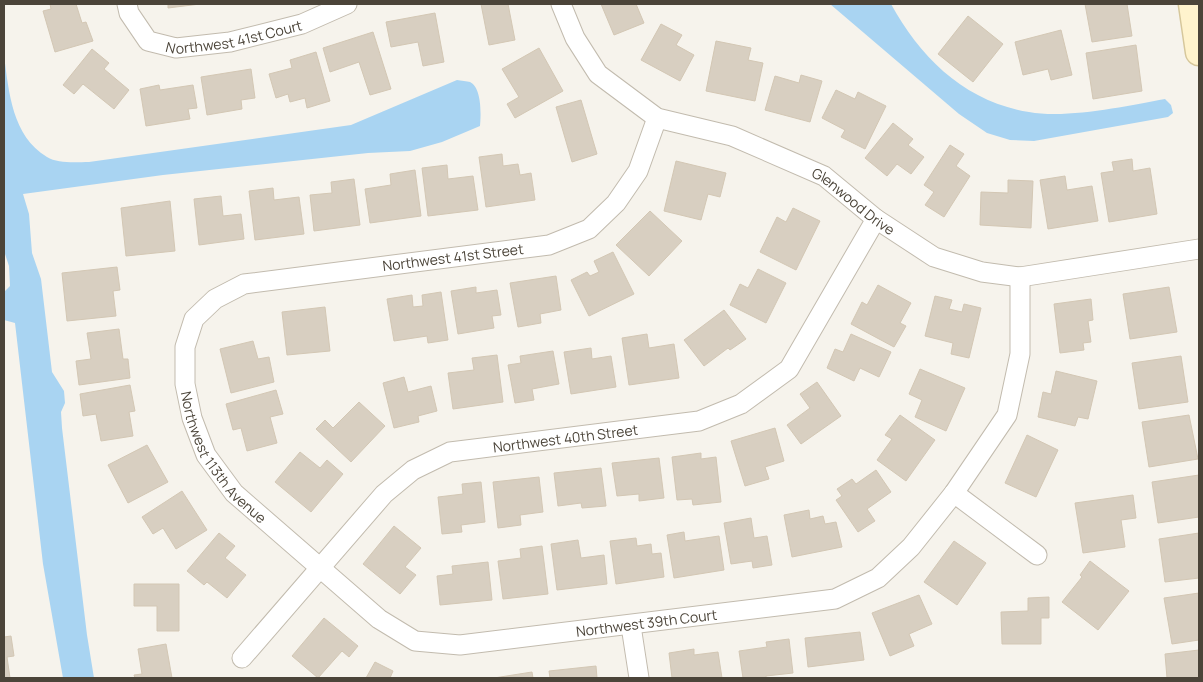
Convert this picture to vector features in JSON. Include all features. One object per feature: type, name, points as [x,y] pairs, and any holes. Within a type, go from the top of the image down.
[{"type":"street","name":"Northwest 41st Court","points":[[127,4],[129,13],[148,41],[176,48],[230,42],[302,24],[347,4]]},
{"type":"street","name":"Glenwood Drive","points":[[561,4],[575,38],[598,74],[657,118],[732,136],[824,176],[876,219],[934,257],[982,272],[1020,278],[1199,249]]},
{"type":"street","points":[[1192,4],[1199,52]]},
{"type":"street","name":"Northwest 41st Street","points":[[194,319],[215,299],[244,284],[549,245],[589,229],[616,203],[638,171],[657,118]]},
{"type":"street","name":"Northwest 40th Street","points":[[242,658],[384,494],[413,470],[450,452],[699,421],[741,404],[789,369],[876,219]]},
{"type":"street","name":"Northwest 39th Court","points":[[319,569],[379,620],[415,641],[460,645],[631,626],[834,599],[878,578],[911,547],[954,493],[1007,415],[1020,354],[1020,278]]},
{"type":"street","name":"Northwest 113th Avenue","points":[[194,319],[184,347],[185,384],[192,418],[206,455],[234,493],[319,569]]},
{"type":"street","points":[[954,493],[1038,555]]},
{"type":"street","points":[[631,626],[639,678]]},
{"type":"water","points":[[830,4],[891,4],[916,43],[931,60],[966,88],[985,99],[1006,107],[1044,114],[1061,114],[1097,111],[1165,99],[1171,105],[1173,113],[1168,117],[1034,141],[1010,140],[987,133],[959,114]]},
{"type":"water","points":[[4,56],[14,112],[19,125],[35,148],[47,157],[62,162],[89,162],[351,125],[457,80],[470,82],[474,85],[480,102],[480,126],[442,142],[410,151],[368,153],[163,175],[23,194],[29,214],[32,253],[41,279],[52,372],[64,391],[65,403],[61,412],[62,428],[94,678],[63,678],[43,564],[15,323],[4,320],[4,292],[10,286],[9,266],[4,251]]},
{"type":"building","points":[[50,4],[76,4],[82,23],[86,22],[93,41],[55,52],[43,11],[51,9]]},
{"type":"building","points":[[168,4],[200,4],[168,8]]},
{"type":"building","points":[[481,4],[508,4],[515,40],[489,45]]},
{"type":"building","points":[[601,4],[636,4],[644,23],[614,35]]},
{"type":"building","points":[[1085,4],[1127,4],[1132,36],[1092,42]]},
{"type":"building","points":[[435,13],[444,62],[423,66],[418,42],[391,47],[386,22]]},
{"type":"building","points":[[968,16],[1003,44],[973,82],[938,54]]},
{"type":"building","points":[[661,24],[682,35],[676,45],[694,55],[680,81],[641,60]]},
{"type":"building","points":[[1061,30],[1072,75],[1051,80],[1048,69],[1023,75],[1015,42]]},
{"type":"building","points":[[373,32],[391,89],[370,95],[359,62],[330,72],[323,48]]},
{"type":"building","points":[[716,41],[751,48],[748,60],[763,63],[755,101],[706,91]]},
{"type":"building","points":[[1136,45],[1142,91],[1093,99],[1086,53]]},
{"type":"building","points":[[539,48],[563,91],[515,118],[507,104],[519,97],[502,69]]},
{"type":"building","points":[[92,49],[109,63],[104,69],[129,90],[114,109],[83,84],[74,94],[63,85]]},
{"type":"building","points":[[316,52],[330,101],[307,108],[305,98],[290,102],[288,94],[276,98],[269,74],[292,68],[290,60]]},
{"type":"building","points":[[251,69],[255,98],[241,100],[242,109],[207,115],[201,77]]},
{"type":"building","points":[[801,75],[822,81],[810,122],[765,110],[775,76],[799,83]]},
{"type":"building","points":[[159,85],[160,90],[193,85],[197,108],[188,109],[190,119],[146,126],[140,89]]},
{"type":"building","points":[[836,90],[855,99],[858,92],[886,106],[865,149],[841,137],[845,130],[822,118]]},
{"type":"building","points":[[581,100],[597,154],[572,162],[556,107]]},
{"type":"building","points":[[893,123],[913,139],[908,145],[924,157],[911,174],[897,164],[887,176],[865,158]]},
{"type":"building","points":[[950,145],[964,154],[956,166],[970,176],[944,217],[925,205],[934,192],[924,185]]},
{"type":"building","points":[[502,154],[503,166],[518,164],[520,175],[531,173],[535,200],[486,207],[479,157]]},
{"type":"building","points":[[1132,159],[1133,171],[1150,168],[1157,214],[1109,222],[1101,173],[1114,171],[1112,162]]},
{"type":"building","points":[[676,161],[726,173],[720,197],[708,194],[701,220],[664,211]]},
{"type":"building","points":[[447,165],[448,179],[473,176],[478,210],[428,216],[422,168]]},
{"type":"building","points":[[415,170],[421,216],[370,223],[365,189],[391,185],[390,174]]},
{"type":"building","points":[[1065,176],[1067,190],[1092,186],[1098,221],[1048,229],[1040,180]]},
{"type":"building","points":[[354,179],[360,225],[314,231],[310,195],[332,193],[331,182]]},
{"type":"building","points":[[1008,180],[1033,181],[1031,228],[980,225],[981,192],[1008,193]]},
{"type":"building","points":[[273,188],[274,200],[299,197],[304,234],[255,240],[249,191]]},
{"type":"building","points":[[221,196],[223,216],[241,214],[244,239],[199,245],[194,199]]},
{"type":"building","points":[[170,201],[175,251],[126,256],[121,208]]},
{"type":"building","points":[[793,208],[820,221],[796,270],[760,252],[777,217],[786,222]]},
{"type":"building","points":[[650,211],[682,241],[649,276],[616,245]]},
{"type":"building","points":[[613,252],[634,294],[589,316],[571,280],[587,272],[590,276],[599,272],[594,261]]},
{"type":"building","points":[[117,267],[120,290],[113,291],[116,316],[67,321],[62,273]]},
{"type":"building","points":[[758,269],[786,283],[766,323],[730,305],[740,284],[748,288]]},
{"type":"building","points":[[556,276],[561,310],[540,314],[541,323],[518,327],[510,283]]},
{"type":"building","points":[[878,285],[911,303],[900,323],[906,326],[894,347],[851,324],[862,302],[867,305]]},
{"type":"building","points":[[476,287],[476,293],[497,290],[501,315],[492,316],[494,328],[458,334],[451,291]]},
{"type":"building","points":[[1169,287],[1177,332],[1130,339],[1123,294]]},
{"type":"building","points":[[441,292],[448,340],[428,343],[427,336],[394,341],[387,299],[412,295],[413,307],[423,306],[422,295]]},
{"type":"building","points":[[935,296],[952,300],[949,309],[962,312],[964,304],[981,308],[969,358],[951,354],[953,343],[925,336]]},
{"type":"building","points":[[1091,299],[1093,320],[1088,321],[1091,342],[1083,343],[1084,350],[1060,353],[1054,304]]},
{"type":"building","points":[[325,307],[330,351],[287,355],[282,312]]},
{"type":"building","points":[[724,310],[746,339],[730,350],[728,348],[704,366],[684,340]]},
{"type":"building","points":[[119,329],[123,359],[128,359],[130,378],[79,385],[76,361],[91,359],[87,333]]},
{"type":"building","points":[[647,334],[649,348],[674,344],[679,378],[629,385],[622,338]]},
{"type":"building","points":[[851,334],[891,352],[879,377],[860,368],[854,381],[827,368],[835,349],[843,352]]},
{"type":"building","points":[[253,341],[258,359],[269,357],[274,382],[231,393],[220,349]]},
{"type":"building","points":[[591,348],[592,359],[611,356],[616,387],[571,394],[564,352]]},
{"type":"building","points":[[553,351],[559,384],[532,389],[534,400],[515,403],[508,365],[521,363],[520,356]]},
{"type":"building","points":[[497,355],[503,402],[453,409],[448,373],[474,370],[472,358]]},
{"type":"building","points":[[1181,356],[1188,402],[1139,409],[1132,363]]},
{"type":"building","points":[[920,369],[965,388],[946,431],[915,417],[922,400],[909,394]]},
{"type":"building","points":[[1056,371],[1097,381],[1088,419],[1078,417],[1075,426],[1038,417],[1043,392],[1051,394]]},
{"type":"building","points":[[404,377],[408,392],[431,386],[437,411],[418,416],[419,422],[394,428],[383,383]]},
{"type":"building","points":[[817,382],[841,416],[801,444],[787,425],[810,408],[800,394]]},
{"type":"building","points":[[130,385],[135,411],[129,412],[133,436],[101,441],[96,414],[83,416],[80,394]]},
{"type":"building","points":[[276,390],[283,414],[270,417],[277,443],[247,451],[241,428],[233,430],[226,404]]},
{"type":"building","points":[[359,402],[385,426],[351,462],[316,429],[325,420],[333,428]]},
{"type":"building","points":[[900,415],[935,440],[906,481],[877,460],[892,439],[885,435]]},
{"type":"building","points":[[1189,415],[1198,459],[1149,467],[1142,422]]},
{"type":"building","points":[[775,428],[784,461],[765,467],[769,479],[745,486],[731,441]]},
{"type":"building","points":[[1027,435],[1058,450],[1036,497],[1005,483]]},
{"type":"building","points":[[147,445],[168,482],[128,503],[108,465]]},
{"type":"building","points":[[300,452],[320,468],[327,460],[343,474],[311,512],[275,482]]},
{"type":"building","points":[[701,453],[701,459],[716,457],[721,502],[693,505],[692,499],[677,500],[672,457]]},
{"type":"building","points":[[659,458],[664,498],[639,501],[639,494],[617,496],[612,463]]},
{"type":"building","points":[[601,468],[606,506],[582,508],[581,503],[558,506],[554,473]]},
{"type":"building","points":[[876,470],[891,492],[867,509],[875,521],[858,532],[836,500],[842,496],[837,489],[852,479],[856,484]]},
{"type":"building","points":[[1199,475],[1199,517],[1158,523],[1152,482]]},
{"type":"building","points":[[539,477],[543,512],[520,515],[521,525],[498,528],[493,482]]},
{"type":"building","points":[[481,482],[485,522],[461,525],[462,532],[442,534],[438,497],[463,494],[462,484]]},
{"type":"building","points":[[182,491],[207,530],[176,549],[163,528],[153,534],[142,517]]},
{"type":"building","points":[[1133,495],[1136,518],[1121,520],[1125,547],[1083,553],[1075,503]]},
{"type":"building","points":[[809,510],[810,519],[823,516],[825,524],[836,522],[842,547],[792,557],[784,515]]},
{"type":"building","points":[[751,518],[754,538],[767,536],[772,565],[753,568],[752,561],[731,564],[724,523]]},
{"type":"building","points":[[394,526],[421,548],[405,567],[416,575],[400,594],[363,564]]},
{"type":"building","points":[[684,532],[685,541],[719,536],[724,570],[674,578],[667,535]]},
{"type":"building","points":[[219,533],[235,546],[225,558],[246,575],[227,598],[207,582],[204,585],[187,571]]},
{"type":"building","points":[[1199,533],[1199,578],[1165,582],[1159,539]]},
{"type":"building","points":[[636,538],[637,546],[651,544],[652,554],[661,553],[664,577],[616,584],[610,541]]},
{"type":"building","points":[[578,540],[581,558],[604,555],[607,584],[557,590],[551,544]]},
{"type":"building","points":[[954,541],[986,563],[957,605],[924,582]]},
{"type":"building","points":[[542,546],[548,594],[503,599],[498,561],[521,558],[520,549]]},
{"type":"building","points":[[1090,561],[1129,591],[1098,630],[1062,602],[1082,577],[1080,575]]},
{"type":"building","points":[[488,562],[492,600],[440,605],[437,576],[453,574],[452,566]]},
{"type":"building","points":[[134,584],[179,584],[179,631],[157,631],[157,606],[134,606]]},
{"type":"building","points":[[1199,593],[1199,640],[1172,644],[1164,598]]},
{"type":"building","points":[[919,595],[932,624],[909,634],[914,646],[890,656],[872,613]]},
{"type":"building","points":[[1049,597],[1049,618],[1041,618],[1041,644],[1002,644],[1001,612],[1028,611],[1028,598]]},
{"type":"building","points":[[324,618],[358,646],[349,657],[342,651],[318,678],[292,656]]},
{"type":"building","points":[[860,632],[864,660],[808,667],[805,638]]},
{"type":"building","points":[[11,636],[14,656],[7,657],[10,678],[4,678],[4,637]]},
{"type":"building","points":[[789,639],[793,673],[766,676],[766,678],[743,678],[739,651],[767,647],[766,642]]},
{"type":"building","points":[[166,644],[172,678],[135,678],[134,675],[142,674],[138,649]]},
{"type":"building","points":[[694,649],[694,655],[718,652],[722,678],[672,678],[669,653]]},
{"type":"building","points":[[1199,650],[1199,678],[1167,678],[1165,654]]},
{"type":"building","points":[[375,662],[393,671],[390,678],[366,678]]},
{"type":"building","points":[[596,666],[597,678],[550,678],[549,671]]},
{"type":"building","points":[[532,672],[533,678],[494,678]]}]
